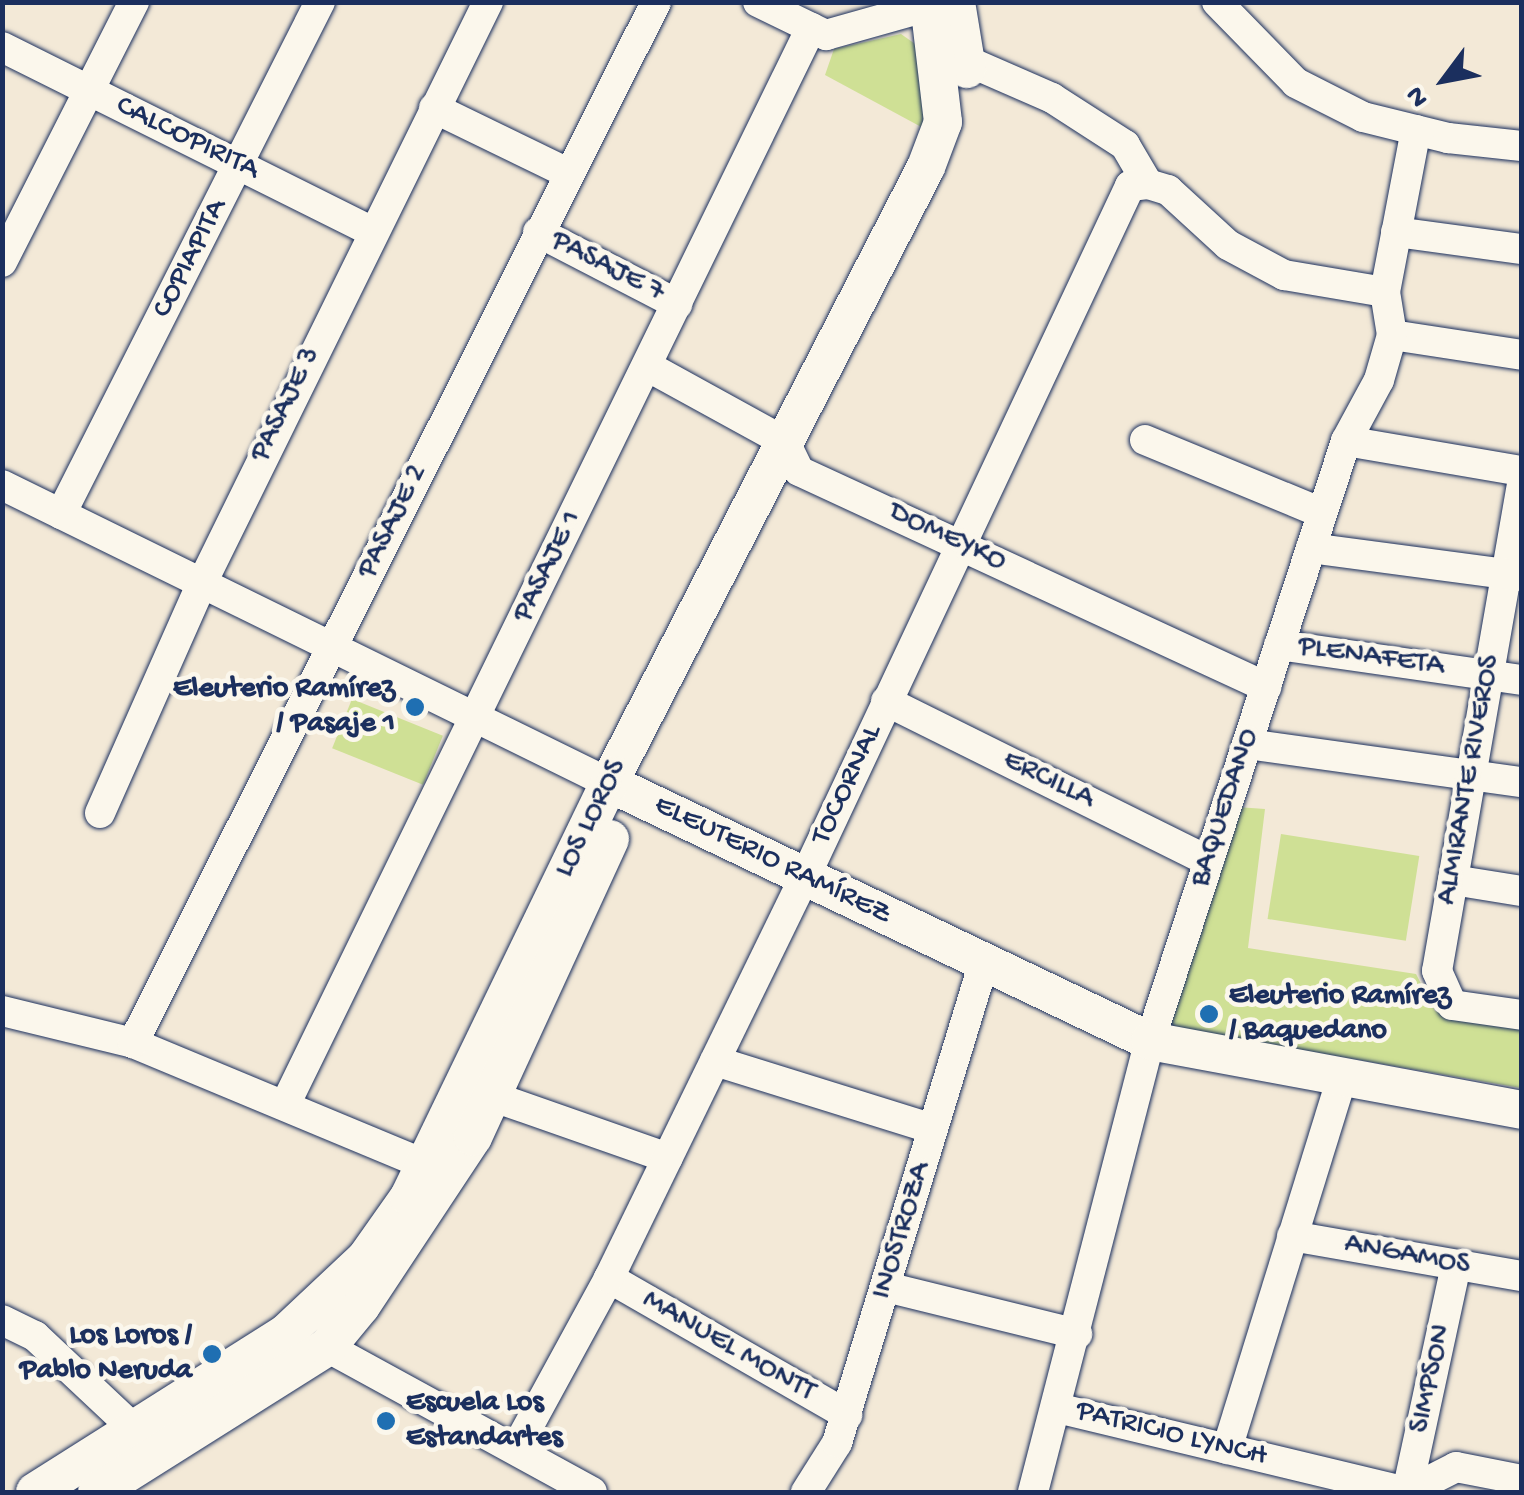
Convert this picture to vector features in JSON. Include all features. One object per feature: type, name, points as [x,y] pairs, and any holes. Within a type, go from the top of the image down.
[{"type":"main road","name":"LOS LOROS","points":[[34,1492],[148,1442],[327,1347],[439,1170],[620,788],[792,457],[949,178],[965,130],[965,60],[938,4]]},
{"type":"main road","name":"LOS LOROS","points":[[792,457],[926,168],[943,122],[938,4]]},
{"type":"main road","name":"LOS LOROS","points":[[98,1492],[148,1442],[314,1310],[439,1170],[494,1097],[620,788]]},
{"type":"main road","name":"ELEUTERIO RAMÍREZ","points":[[620,788],[1150,1041],[1522,1110]]},
{"type":"street","points":[[2,262],[14,209],[89,90],[134,2]]},
{"type":"street","name":"COPIAPITA","points":[[61,514],[320,2]]},
{"type":"street","name":"PASAJE 3","points":[[100,814],[202,583],[371,230],[488,2]]},
{"type":"street","name":"PASAJE 2","points":[[133,1043],[656,2]]},
{"type":"street","points":[[758,2],[826,35],[938,4]]},
{"type":"street","points":[[1217,2],[1296,83],[1363,116],[1416,130],[1522,146]]},
{"type":"street","name":"PASAJE 1","points":[[284,1104],[811,28]]},
{"type":"street","name":"CALCOPIRITA","points":[[2,47],[371,230]]},
{"type":"street","points":[[965,60],[1052,98],[1124,145],[1148,184],[1168,190],[1228,246],[1284,275],[1385,292]]},
{"type":"street","points":[[434,108],[568,174]]},
{"type":"street","name":"BAQUEDANO","points":[[1033,1492],[1078,1334],[1150,1041],[1346,441],[1379,380],[1392,335],[1385,292],[1416,130]]},
{"type":"street","name":"TOCORNAL","points":[[517,1447],[609,1278],[805,877],[1130,186],[1148,184]]},
{"type":"street","name":"PASAJE 7","points":[[538,232],[677,304]]},
{"type":"street","points":[[1396,232],[1522,249]]},
{"type":"street","points":[[1392,335],[1522,355]]},
{"type":"street","name":"DOMEYKO","points":[[647,366],[792,457],[963,544],[1266,687]]},
{"type":"street","points":[[1144,440],[1322,513]]},
{"type":"street","points":[[1346,441],[1522,471]]},
{"type":"street","name":"ALMIRANTE RIVEROS","points":[[1522,484],[1514,575],[1488,674],[1437,972],[1452,1004],[1522,1015]]},
{"type":"street","name":"ELEUTERIO RAMÍREZ","points":[[2,486],[620,788]]},
{"type":"street","points":[[1311,548],[1514,575]]},
{"type":"street","name":"PLENAFETA","points":[[1279,646],[1522,680]]},
{"type":"street","name":"ERCILLA","points":[[886,701],[1209,860]]},
{"type":"street","points":[[1247,744],[1522,782]]},
{"type":"street","points":[[1453,880],[1522,891]]},
{"type":"street","name":"INOSTROZA","points":[[806,1492],[838,1443],[984,962]]},
{"type":"street","points":[[2,1011],[133,1043],[439,1170]]},
{"type":"street","points":[[715,1061],[933,1129]]},
{"type":"street","points":[[1227,1448],[1342,1076]]},
{"type":"street","points":[[494,1097],[668,1158]]},
{"type":"street","name":"ANGAMOS","points":[[1292,1236],[1522,1276]]},
{"type":"street","name":"SIMPSON","points":[[1407,1492],[1456,1264]]},
{"type":"street","name":"MANUEL MONTT","points":[[609,1278],[846,1414]]},
{"type":"street","points":[[886,1286],[1078,1334]]},
{"type":"street","points":[[2,1320],[36,1336],[148,1442]]},
{"type":"street","points":[[327,1347],[517,1447],[592,1492]]},
{"type":"street","name":"PATRICIO LYNCH","points":[[1057,1408],[1407,1492]]},
{"type":"street","points":[[1407,1492],[1453,1480],[1522,1480]]},
{"type":"green space","points":[[901,34],[918,46],[925,129],[825,75],[834,49]]},
{"type":"green space","points":[[352,699],[443,736],[423,785],[332,748]]},
{"type":"green space","points":[[1237,807],[1265,809],[1248,948],[1416,974],[1435,1011],[1521,1029],[1521,1088],[1169,1027]]},
{"type":"green space","points":[[1281,834],[1419,856],[1406,941],[1268,919]]},
{"type":"place","name":"Eleuterio Ramírez / Pasaje 1","points":[[415,707]]},
{"type":"place","name":"Eleuterio Ramírez / Baquedano","points":[[1209,1014]]},
{"type":"place","name":"Los Loros / Pablo Neruda","points":[[212,1354]]},
{"type":"place","name":"Escuela Los Estandartes","points":[[386,1421]]}]
